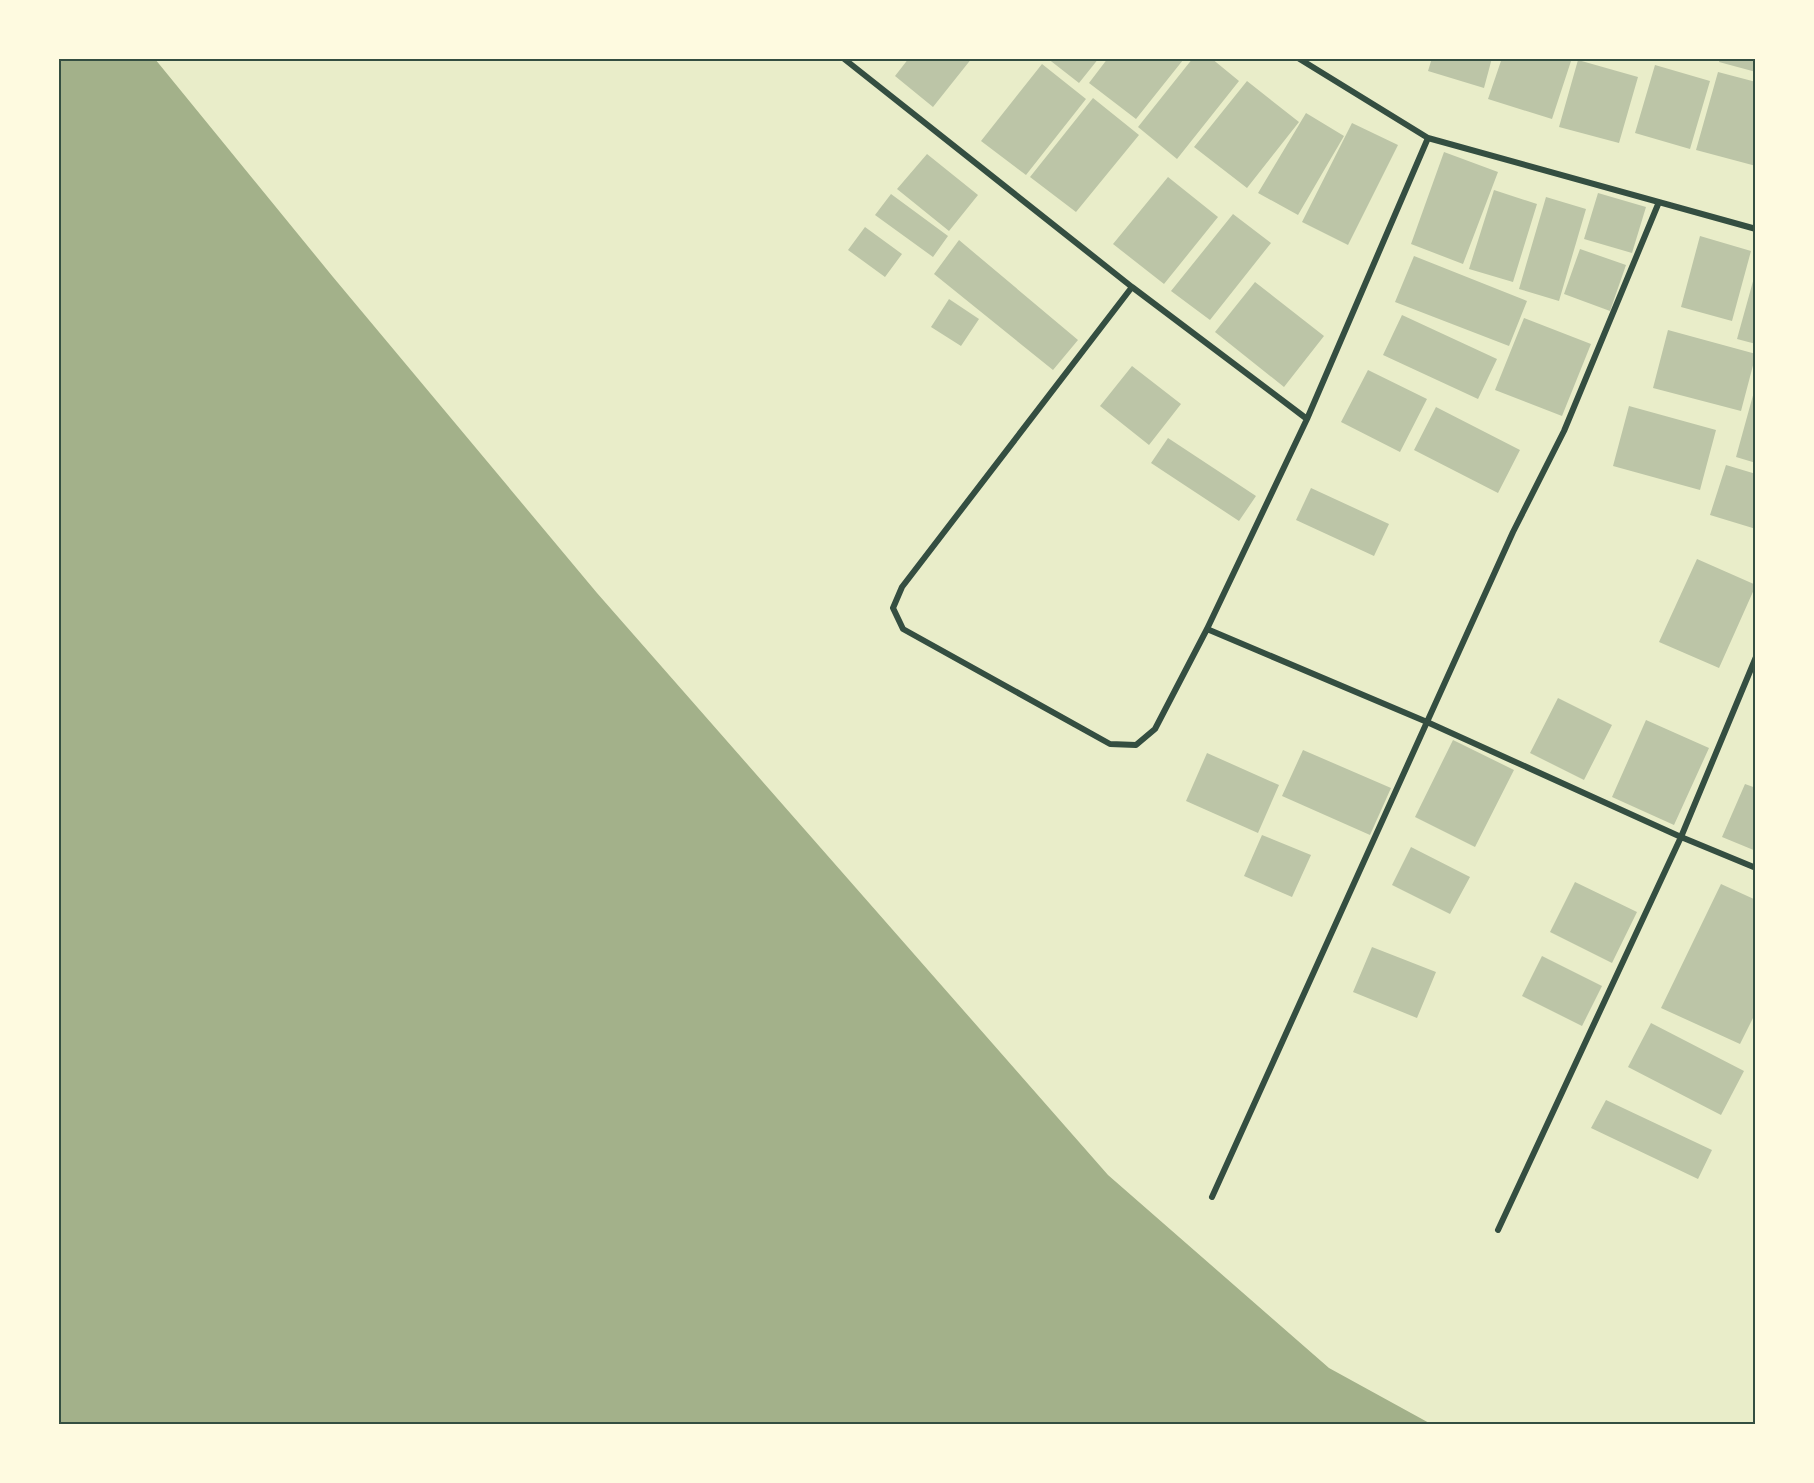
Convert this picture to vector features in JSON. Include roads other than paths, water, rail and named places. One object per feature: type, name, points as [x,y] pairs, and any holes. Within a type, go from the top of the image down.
[{"type":"street","points":[[843,58],[1132,287],[1307,419]]},
{"type":"street","points":[[1300,59],[1428,138],[1755,229]]},
{"type":"street","points":[[1132,287],[902,586],[893,608],[903,629],[1110,744],[1136,745],[1155,729],[1208,629],[1307,419],[1428,138]]},
{"type":"street","points":[[1212,1197],[1513,532],[1563,431],[1659,202]]},
{"type":"street","points":[[1208,629],[1427,722],[1755,868]]},
{"type":"street","points":[[1498,1230],[1681,837],[1755,657]]}]
